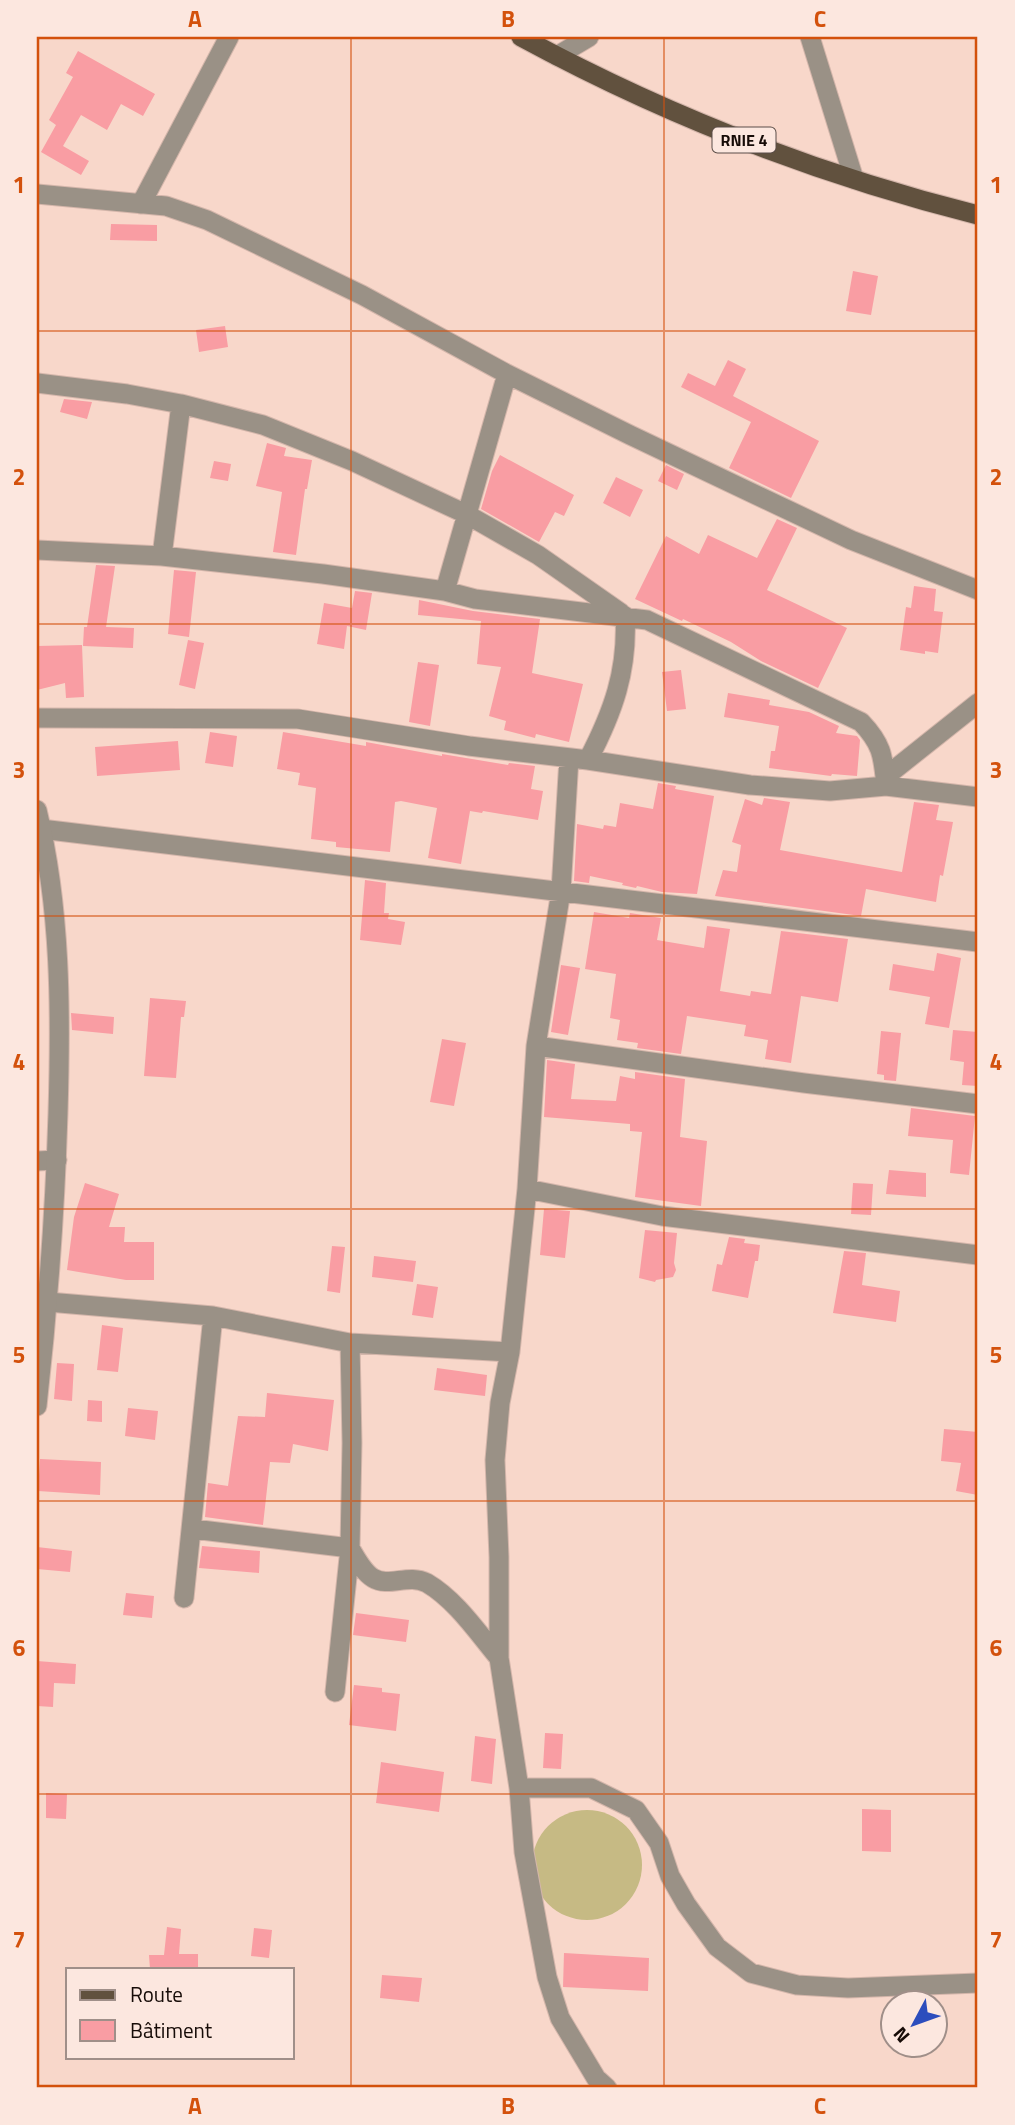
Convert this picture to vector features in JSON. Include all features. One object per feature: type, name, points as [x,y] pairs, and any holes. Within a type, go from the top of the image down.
[{"type":"main road","name":"RNIE 4","points":[[521,37],[622,90],[761,148],[854,179],[978,215]]},
{"type":"street","points":[[141,204],[229,37]]},
{"type":"street","points":[[557,56],[589,37]]},
{"type":"street","points":[[810,37],[854,179]]},
{"type":"street","points":[[37,194],[166,206],[207,220],[362,295],[507,374],[850,540],[978,590]]},
{"type":"street","points":[[445,591],[507,374]]},
{"type":"street","points":[[37,383],[127,394],[181,404],[264,425],[352,461],[466,514],[538,555],[625,616]]},
{"type":"street","points":[[162,556],[181,404]]},
{"type":"street","points":[[37,550],[162,556],[323,574],[445,591],[475,599],[647,620],[861,722],[874,736],[882,752],[885,782]]},
{"type":"street","points":[[607,2088],[596,2078],[560,2018],[550,1987],[524,1853],[519,1788],[499,1658],[495,1460],[500,1403],[510,1352],[527,1189],[537,1046],[578,759],[608,721],[627,646],[625,616]]},
{"type":"street","points":[[885,782],[978,703]]},
{"type":"street","points":[[37,718],[298,719],[750,785],[830,791],[885,782],[978,797]]},
{"type":"street","points":[[37,1406],[43,1303],[57,1160],[60,1042],[55,918],[39,820],[561,891],[978,942]]},
{"type":"street","points":[[537,1046],[978,1104]]},
{"type":"street","points":[[37,1161],[57,1160]]},
{"type":"street","points":[[527,1189],[662,1216],[978,1255]]},
{"type":"street","points":[[43,1303],[213,1316],[350,1343],[510,1352]]},
{"type":"street","points":[[184,1598],[213,1316]]},
{"type":"street","points":[[335,1692],[350,1548],[350,1343]]},
{"type":"street","points":[[193,1529],[350,1548]]},
{"type":"street","points":[[350,1548],[373,1578],[383,1581],[409,1577],[428,1584],[457,1610],[499,1658]]},
{"type":"street","points":[[519,1788],[591,1788],[636,1810],[659,1843],[670,1876],[686,1904],[717,1947],[751,1973],[797,1985],[848,1988],[978,1983]]},
{"type":"shaded area","points":[[587,1810],[608,1814],[626,1826],[638,1844],[642,1865],[638,1886],[626,1904],[608,1916],[587,1920],[566,1916],[548,1904],[536,1886],[532,1865],[536,1844],[548,1826],[566,1814]]},
{"type":"building","points":[[78,51],[155,94],[143,116],[121,104],[107,130],[81,115],[63,146],[89,161],[81,175],[41,152],[56,125],[49,120],[73,77],[66,73]]},
{"type":"building","points":[[111,224],[157,225],[157,241],[110,240]]},
{"type":"building","points":[[853,271],[878,276],[871,315],[846,311]]},
{"type":"building","points":[[225,326],[228,347],[199,352],[196,330]]},
{"type":"building","points":[[728,360],[746,369],[733,396],[819,441],[791,498],[729,468],[751,422],[681,387],[688,373],[715,386]]},
{"type":"building","points":[[64,399],[92,402],[87,419],[60,412]]},
{"type":"building","points":[[267,443],[286,448],[284,456],[312,460],[296,555],[273,552],[282,492],[256,486]]},
{"type":"building","points":[[500,455],[574,495],[564,516],[555,512],[539,542],[481,509],[492,471]]},
{"type":"building","points":[[214,461],[231,464],[228,481],[210,478]]},
{"type":"building","points":[[666,465],[684,474],[677,490],[658,481]]},
{"type":"building","points":[[616,477],[643,490],[630,517],[603,503]]},
{"type":"building","points":[[777,519],[797,528],[767,590],[847,628],[818,688],[761,661],[731,642],[635,599],[666,536],[699,554],[708,535],[757,558]]},
{"type":"building","points":[[96,565],[115,566],[106,627],[134,628],[133,648],[83,646]]},
{"type":"building","points":[[174,570],[196,572],[189,637],[168,634]]},
{"type":"building","points":[[914,586],[936,589],[934,611],[943,612],[938,653],[900,650],[906,607],[911,608]]},
{"type":"building","points":[[355,591],[372,593],[366,630],[347,626],[344,649],[317,644],[324,603],[352,608]]},
{"type":"building","points":[[419,600],[473,611],[540,619],[532,673],[583,684],[569,742],[536,734],[535,738],[504,730],[506,721],[489,716],[501,667],[477,664],[481,621],[418,615]]},
{"type":"building","points":[[188,640],[204,643],[195,689],[179,685]]},
{"type":"building","points":[[82,645],[84,697],[66,698],[65,683],[37,690],[37,646]]},
{"type":"building","points":[[418,662],[439,665],[430,726],[409,722]]},
{"type":"building","points":[[681,670],[686,709],[667,711],[662,672]]},
{"type":"building","points":[[728,693],[770,700],[769,705],[809,712],[839,726],[836,733],[857,736],[860,740],[857,776],[831,776],[769,768],[779,726],[724,717]]},
{"type":"building","points":[[210,732],[237,736],[233,767],[205,763]]},
{"type":"building","points":[[283,732],[366,746],[366,742],[442,756],[535,766],[531,789],[543,791],[538,820],[470,811],[461,864],[428,858],[437,808],[401,801],[395,802],[390,852],[336,847],[336,842],[311,839],[316,788],[298,785],[300,773],[277,769]]},
{"type":"building","points":[[178,741],[180,770],[97,776],[95,747]]},
{"type":"building","points":[[658,783],[714,796],[697,894],[636,888],[590,876],[589,883],[574,881],[577,824],[603,829],[604,825],[616,827],[620,803],[653,809]]},
{"type":"building","points":[[764,798],[790,802],[780,850],[902,872],[914,802],[939,805],[936,820],[953,822],[936,902],[866,889],[861,916],[715,896],[723,870],[737,872],[741,845],[732,842],[745,799],[762,805]]},
{"type":"building","points":[[365,880],[386,883],[384,913],[389,913],[388,919],[405,922],[401,945],[360,940]]},
{"type":"building","points":[[594,912],[629,918],[630,913],[661,918],[657,940],[704,948],[707,926],[730,929],[720,991],[750,996],[751,991],[771,994],[781,931],[848,939],[838,1002],[801,996],[791,1063],[765,1059],[768,1040],[744,1036],[746,1025],[687,1016],[681,1054],[637,1048],[638,1043],[617,1040],[620,1020],[610,1018],[616,974],[585,969]]},
{"type":"building","points":[[937,953],[961,958],[949,1028],[925,1024],[930,997],[889,990],[893,964],[934,971]]},
{"type":"building","points":[[561,965],[580,968],[568,1035],[551,1032]]},
{"type":"building","points":[[150,998],[186,1001],[184,1017],[181,1017],[176,1078],[144,1076]]},
{"type":"building","points":[[71,1013],[114,1017],[113,1034],[72,1030]]},
{"type":"building","points":[[953,1030],[978,1032],[978,1086],[962,1085],[964,1062],[950,1060]]},
{"type":"building","points":[[881,1031],[901,1033],[896,1081],[884,1080],[884,1075],[877,1074]]},
{"type":"building","points":[[442,1039],[466,1043],[454,1106],[430,1102]]},
{"type":"building","points":[[547,1060],[575,1064],[571,1099],[616,1101],[620,1076],[635,1079],[635,1072],[685,1079],[680,1137],[707,1141],[701,1206],[635,1197],[642,1132],[630,1131],[630,1124],[544,1117]]},
{"type":"building","points":[[911,1108],[975,1116],[969,1175],[950,1173],[953,1140],[908,1136]]},
{"type":"building","points":[[889,1170],[926,1173],[926,1197],[886,1194]]},
{"type":"building","points":[[85,1183],[119,1194],[109,1227],[125,1227],[124,1242],[154,1242],[154,1280],[126,1280],[67,1270],[74,1217]]},
{"type":"building","points":[[853,1183],[873,1184],[871,1215],[851,1214]]},
{"type":"building","points":[[544,1209],[570,1211],[565,1258],[540,1255]]},
{"type":"building","points":[[645,1230],[677,1233],[674,1263],[676,1270],[673,1277],[655,1282],[639,1278]]},
{"type":"building","points":[[729,1237],[760,1245],[748,1298],[712,1291],[717,1264],[722,1265]]},
{"type":"building","points":[[332,1246],[345,1247],[340,1293],[327,1291]]},
{"type":"building","points":[[844,1251],[866,1253],[862,1285],[900,1291],[896,1322],[833,1313]]},
{"type":"building","points":[[374,1256],[416,1261],[413,1282],[372,1277]]},
{"type":"building","points":[[417,1284],[438,1287],[433,1318],[412,1315]]},
{"type":"building","points":[[102,1325],[123,1328],[118,1372],[97,1370]]},
{"type":"building","points":[[57,1363],[74,1364],[72,1401],[54,1399]]},
{"type":"building","points":[[437,1368],[487,1375],[485,1396],[434,1390]]},
{"type":"building","points":[[267,1393],[334,1400],[328,1451],[293,1444],[290,1463],[270,1462],[263,1525],[205,1517],[208,1483],[228,1486],[238,1416],[265,1417]]},
{"type":"building","points":[[88,1400],[102,1401],[102,1422],[87,1421]]},
{"type":"building","points":[[128,1408],[158,1411],[155,1440],[125,1436]]},
{"type":"building","points":[[944,1429],[978,1432],[978,1495],[956,1491],[961,1463],[941,1461]]},
{"type":"building","points":[[40,1459],[101,1462],[100,1495],[38,1491]]},
{"type":"building","points":[[202,1546],[260,1551],[259,1573],[199,1568]]},
{"type":"building","points":[[37,1547],[72,1551],[70,1572],[37,1569]]},
{"type":"building","points":[[126,1593],[154,1596],[152,1618],[123,1615]]},
{"type":"building","points":[[356,1613],[409,1620],[406,1642],[353,1635]]},
{"type":"building","points":[[37,1661],[76,1664],[75,1684],[54,1683],[53,1707],[37,1706]]},
{"type":"building","points":[[354,1685],[382,1688],[382,1692],[400,1694],[396,1731],[349,1725]]},
{"type":"building","points":[[545,1733],[563,1734],[561,1769],[543,1768]]},
{"type":"building","points":[[475,1736],[496,1739],[492,1784],[471,1781]]},
{"type":"building","points":[[381,1762],[444,1772],[439,1812],[376,1803]]},
{"type":"building","points":[[46,1793],[67,1794],[66,1819],[46,1818]]},
{"type":"building","points":[[862,1809],[891,1810],[891,1852],[862,1851]]},
{"type":"building","points":[[167,1927],[181,1929],[179,1954],[198,1954],[198,1968],[150,1968],[149,1955],[164,1955]]},
{"type":"building","points":[[254,1928],[272,1930],[269,1958],[251,1956]]},
{"type":"building","points":[[564,1953],[649,1958],[648,1991],[563,1987]]},
{"type":"building","points":[[382,1975],[422,1978],[419,2002],[380,1998]]}]
